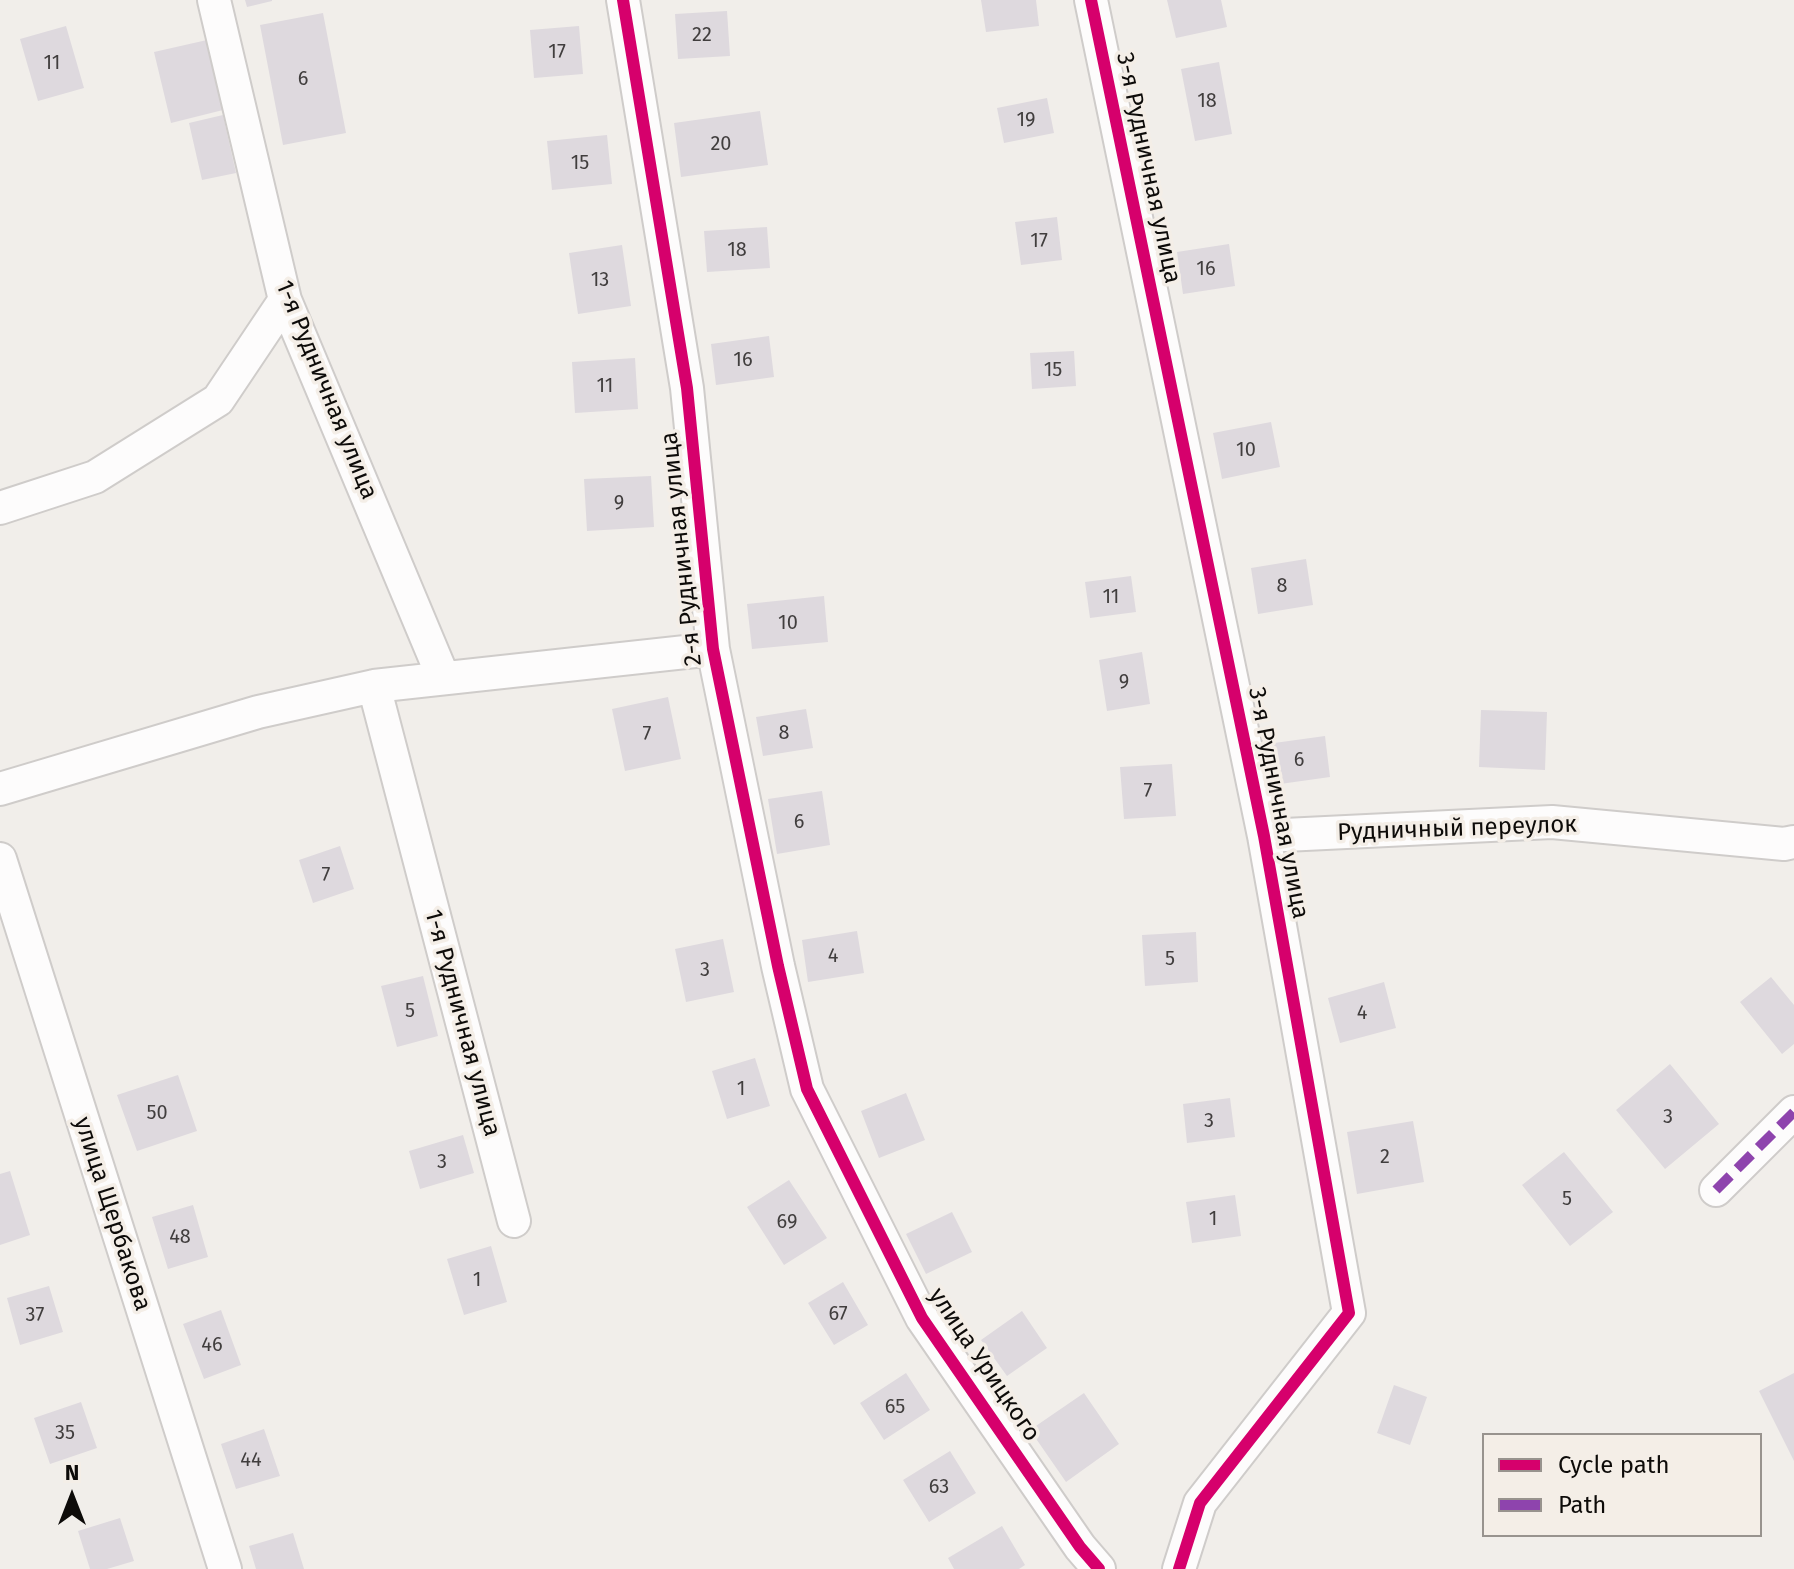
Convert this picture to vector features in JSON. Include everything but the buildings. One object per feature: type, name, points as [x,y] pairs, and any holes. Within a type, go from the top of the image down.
[{"type":"street","name":"1-я Рудничная улица","points":[[214,0],[285,300],[443,677]]},
{"type":"street","name":"2-я Рудничная улица","points":[[623,0],[687,388],[713,649],[778,966],[807,1089]]},
{"type":"street","name":"3-я Рудничная улица","points":[[1091,0],[1264,836],[1349,1313],[1200,1503],[1179,1569]]},
{"type":"street","points":[[0,508],[95,477],[218,400],[285,300]]},
{"type":"street","points":[[0,789],[258,712],[374,686],[713,649]]},
{"type":"street","name":"1-я Рудничная улица","points":[[374,686],[514,1221]]},
{"type":"street","name":"Рудничный переулок","points":[[1264,836],[1552,822],[1784,844],[1794,842]]},
{"type":"street","name":"улица Щербакова","points":[[0,859],[12,944],[225,1569]]},
{"type":"street","name":"улица Урицкого","points":[[807,1089],[922,1318],[1080,1547],[1099,1569]]},
{"type":"street","points":[[1716,1190],[1794,1112]]},
{"type":"marked path","points":[[1716,1190],[1794,1112]]},
{"type":"cycle path","points":[[623,0],[687,388],[713,649],[778,966],[807,1089],[922,1318],[1080,1547],[1099,1569]]},
{"type":"cycle path","points":[[1091,0],[1264,836],[1349,1313],[1200,1503],[1179,1569]]}]
